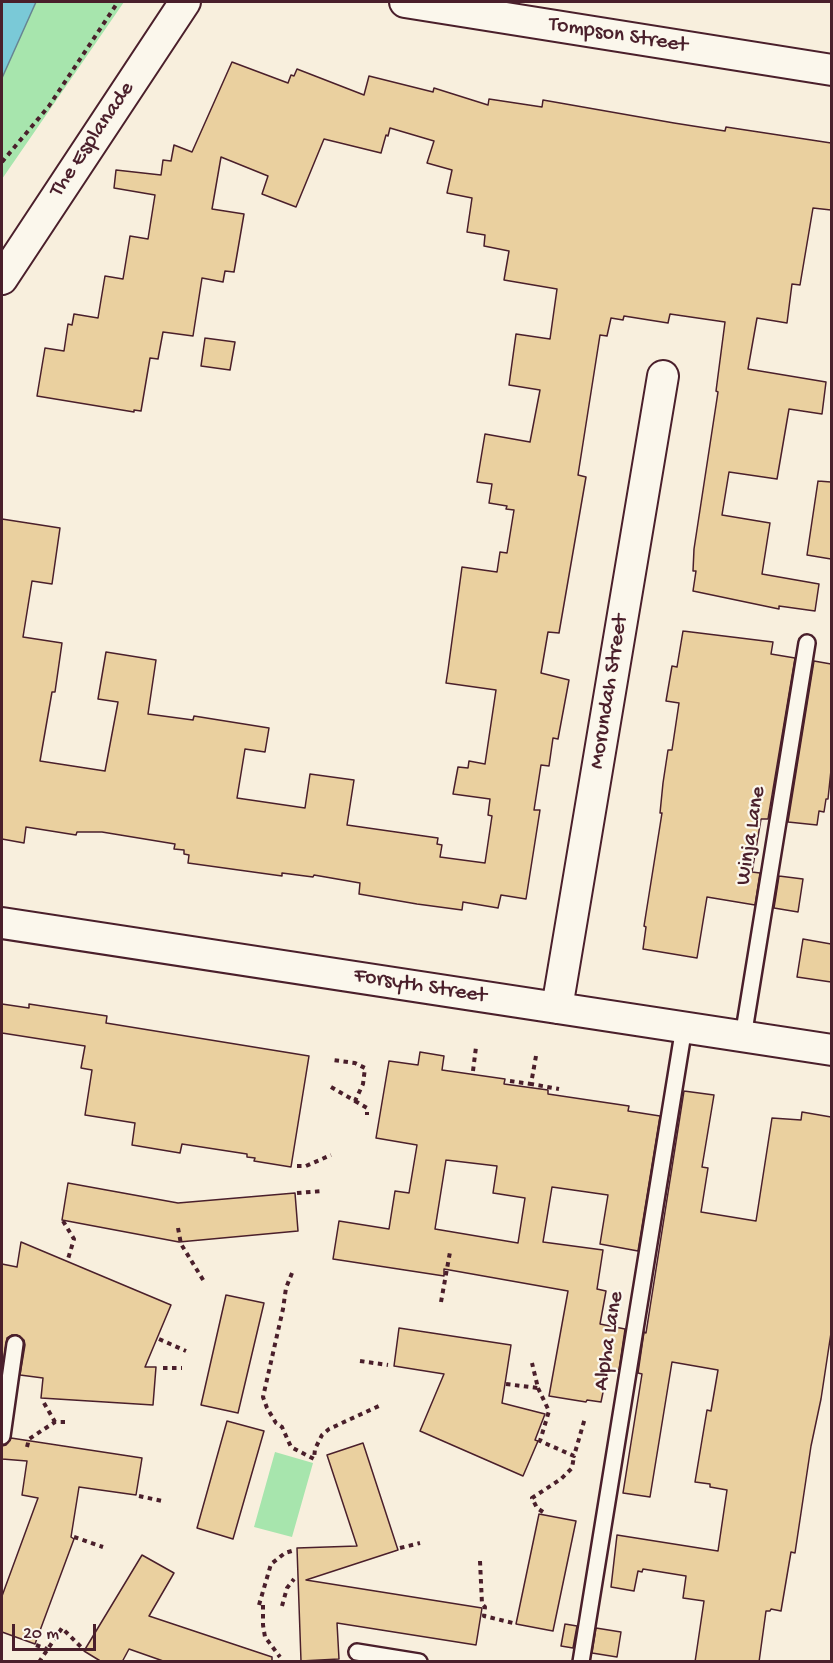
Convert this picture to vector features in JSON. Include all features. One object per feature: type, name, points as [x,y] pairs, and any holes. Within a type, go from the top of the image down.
[{"type":"street","name":"The Esplanade","points":[[2,279],[186,2]]},
{"type":"street","name":"Tompson Street","points":[[405,2],[831,70]]},
{"type":"street","name":"Morundah Street","points":[[557,1008],[663,376]]},
{"type":"street","name":"Forsyth Street","points":[[4,922],[831,1050]]},
{"type":"lane","name":"Winja Lane","points":[[743,1037],[807,643]]},
{"type":"lane","name":"Alpha Lane","points":[[581,1662],[684,1027]]},
{"type":"lane","points":[[2,1436],[15,1344]]},
{"type":"lane","points":[[357,1652],[419,1662]]},
{"type":"path","points":[[2,162],[49,106],[118,2]]},
{"type":"path","points":[[473,1071],[476,1047]]},
{"type":"path","points":[[531,1084],[536,1056]]},
{"type":"path","points":[[333,1060],[355,1063],[365,1068],[363,1084],[355,1101]]},
{"type":"path","points":[[510,1081],[559,1089]]},
{"type":"path","points":[[331,1087],[367,1108],[367,1115]]},
{"type":"path","points":[[297,1166],[306,1166],[331,1155]]},
{"type":"path","points":[[297,1193],[323,1191]]},
{"type":"path","points":[[63,1221],[74,1239],[68,1259]]},
{"type":"path","points":[[178,1228],[181,1244],[205,1282]]},
{"type":"path","points":[[441,1302],[450,1252]]},
{"type":"path","points":[[292,1273],[286,1288],[263,1397],[276,1423],[282,1427],[291,1447],[314,1459],[318,1442],[329,1429],[381,1405]]},
{"type":"path","points":[[159,1339],[186,1351]]},
{"type":"path","points":[[360,1361],[388,1365]]},
{"type":"path","points":[[532,1363],[538,1388],[549,1411],[540,1441],[574,1456]]},
{"type":"path","points":[[163,1368],[182,1368]]},
{"type":"path","points":[[506,1384],[538,1388]]},
{"type":"path","points":[[44,1403],[55,1422]]},
{"type":"path","points":[[543,1512],[537,1508],[532,1498],[561,1479],[572,1468],[585,1418]]},
{"type":"path","points":[[27,1447],[29,1439],[55,1422],[64,1422]]},
{"type":"path","points":[[139,1496],[162,1501]]},
{"type":"path","points":[[74,1537],[104,1547]]},
{"type":"path","points":[[400,1548],[420,1543]]},
{"type":"path","points":[[280,1657],[265,1637],[261,1605],[271,1564],[285,1552],[295,1550]]},
{"type":"path","points":[[480,1561],[482,1604],[486,1607],[484,1616],[513,1623]]},
{"type":"path","points":[[282,1606],[287,1588],[294,1579]]},
{"type":"path","points":[[39,1662],[62,1628],[82,1648]]},
{"type":"path","points":[[36,1645],[47,1649]]},
{"type":"green space","points":[[2,2],[124,2],[2,179]]},
{"type":"green space","points":[[275,1452],[313,1463],[292,1537],[254,1527]]},
{"type":"water","points":[[2,2],[36,2],[2,78]]},
{"type":"building","points":[[232,62],[288,83],[291,75],[294,76],[297,69],[364,95],[369,76],[433,92],[434,88],[488,105],[489,99],[542,107],[543,100],[725,131],[726,127],[831,143],[831,210],[813,208],[800,285],[792,284],[787,323],[757,318],[748,369],[826,382],[822,414],[789,409],[777,479],[729,472],[722,515],[770,523],[762,574],[819,584],[815,611],[779,606],[779,609],[693,591],[696,571],[693,571],[694,549],[718,392],[716,391],[725,322],[670,314],[668,323],[624,316],[623,320],[611,318],[607,336],[600,335],[578,475],[586,477],[559,633],[548,632],[541,673],[569,680],[558,739],[553,738],[549,766],[541,765],[534,810],[540,810],[526,899],[501,895],[498,908],[463,902],[462,910],[417,904],[359,894],[360,883],[314,875],[313,877],[282,873],[282,876],[188,863],[189,855],[184,854],[184,850],[174,849],[175,844],[102,832],[77,832],[76,835],[26,827],[24,843],[2,839],[2,519],[60,528],[52,584],[32,581],[23,637],[62,643],[55,692],[52,692],[40,761],[105,771],[118,702],[98,699],[106,652],[156,660],[148,714],[193,720],[194,716],[269,728],[265,752],[245,749],[237,798],[305,808],[310,774],[354,780],[347,825],[438,838],[437,844],[442,845],[440,857],[485,863],[492,816],[488,815],[490,799],[453,794],[458,767],[468,768],[469,761],[485,764],[496,690],[446,683],[462,567],[497,572],[500,552],[507,553],[514,510],[506,509],[507,506],[489,503],[492,484],[477,482],[485,434],[530,442],[540,390],[509,385],[516,334],[550,339],[557,289],[504,280],[509,251],[484,246],[485,235],[467,232],[472,198],[447,193],[452,170],[427,163],[434,141],[390,128],[381,153],[324,139],[296,207],[262,194],[268,176],[221,157],[212,209],[244,214],[234,272],[225,271],[223,282],[202,278],[193,336],[163,332],[158,359],[150,358],[141,411],[134,410],[134,412],[37,396],[45,348],[64,351],[68,324],[72,325],[74,314],[98,318],[105,276],[123,279],[130,236],[148,239],[155,195],[114,188],[116,170],[161,175],[163,160],[171,161],[174,145],[192,152]]},
{"type":"building","points":[[205,338],[235,342],[230,370],[201,366]]},
{"type":"building","points":[[818,481],[831,482],[831,559],[807,555]]},
{"type":"building","points":[[683,631],[773,642],[771,654],[795,658],[768,819],[761,819],[752,872],[760,873],[755,905],[707,897],[697,958],[643,949],[646,927],[644,926],[662,813],[660,813],[663,783],[668,750],[672,750],[679,703],[666,701],[672,666],[677,667]]},
{"type":"building","points":[[814,661],[831,664],[831,770],[828,799],[826,799],[824,812],[819,811],[817,825],[788,822]]},
{"type":"building","points":[[779,876],[803,879],[798,912],[774,908]]},
{"type":"building","points":[[803,939],[831,944],[831,982],[797,977]]},
{"type":"building","points":[[2,1004],[29,1008],[29,1004],[107,1016],[106,1023],[309,1056],[291,1167],[254,1161],[255,1158],[247,1157],[247,1154],[182,1144],[180,1153],[132,1145],[135,1123],[85,1115],[92,1070],[81,1068],[85,1046],[2,1033]]},
{"type":"building","points":[[420,1052],[444,1056],[442,1070],[505,1079],[504,1084],[548,1090],[548,1094],[629,1106],[628,1111],[660,1116],[638,1251],[600,1244],[608,1195],[552,1187],[543,1242],[603,1250],[597,1289],[606,1291],[600,1324],[625,1329],[619,1370],[608,1368],[601,1402],[549,1396],[568,1291],[444,1269],[444,1276],[333,1259],[339,1221],[389,1229],[395,1191],[409,1193],[417,1145],[376,1138],[389,1061],[418,1065]],"holes":[[[446,1160],[497,1166],[493,1193],[525,1198],[518,1243],[435,1229]]]},
{"type":"building","points":[[684,1091],[714,1095],[702,1167],[708,1168],[701,1212],[756,1221],[772,1118],[801,1120],[802,1112],[831,1117],[831,1333],[795,1553],[791,1552],[781,1611],[771,1609],[766,1611],[759,1662],[695,1662],[704,1601],[683,1598],[686,1576],[643,1569],[642,1572],[638,1571],[634,1591],[611,1587],[617,1535],[718,1551],[727,1490],[695,1482],[707,1410],[711,1411],[718,1370],[672,1362],[650,1497],[623,1493],[642,1374],[638,1373],[644,1332],[646,1333]]},
{"type":"building","points":[[68,1183],[178,1203],[295,1193],[298,1231],[179,1242],[62,1220]]},
{"type":"building","points":[[21,1242],[171,1305],[145,1367],[156,1367],[153,1405],[41,1398],[43,1378],[20,1375],[25,1345],[24,1340],[17,1335],[7,1338],[2,1370],[2,1264],[17,1267]]},
{"type":"building","points":[[226,1295],[264,1303],[238,1413],[201,1405]]},
{"type":"building","points":[[399,1328],[511,1345],[502,1403],[545,1414],[535,1440],[538,1441],[523,1476],[420,1431],[444,1374],[394,1366]]},
{"type":"building","points":[[227,1421],[264,1431],[233,1539],[197,1528]]},
{"type":"building","points":[[11,1438],[142,1458],[136,1495],[79,1487],[71,1537],[74,1539],[35,1644],[2,1632],[2,1596],[38,1498],[22,1495],[27,1461],[2,1459],[2,1446],[6,1445]]},
{"type":"building","points":[[363,1443],[398,1550],[306,1580],[482,1608],[476,1645],[337,1623],[339,1659],[301,1661],[297,1548],[357,1546],[327,1455]]},
{"type":"building","points":[[539,1514],[576,1521],[553,1631],[516,1624]]},
{"type":"building","points":[[142,1555],[174,1573],[149,1616],[272,1657],[272,1662],[166,1662],[129,1649],[122,1662],[102,1662],[84,1651]]},
{"type":"building","points":[[565,1624],[577,1626],[573,1648],[561,1646]]},
{"type":"building","points":[[596,1628],[621,1632],[617,1657],[592,1653]]}]
